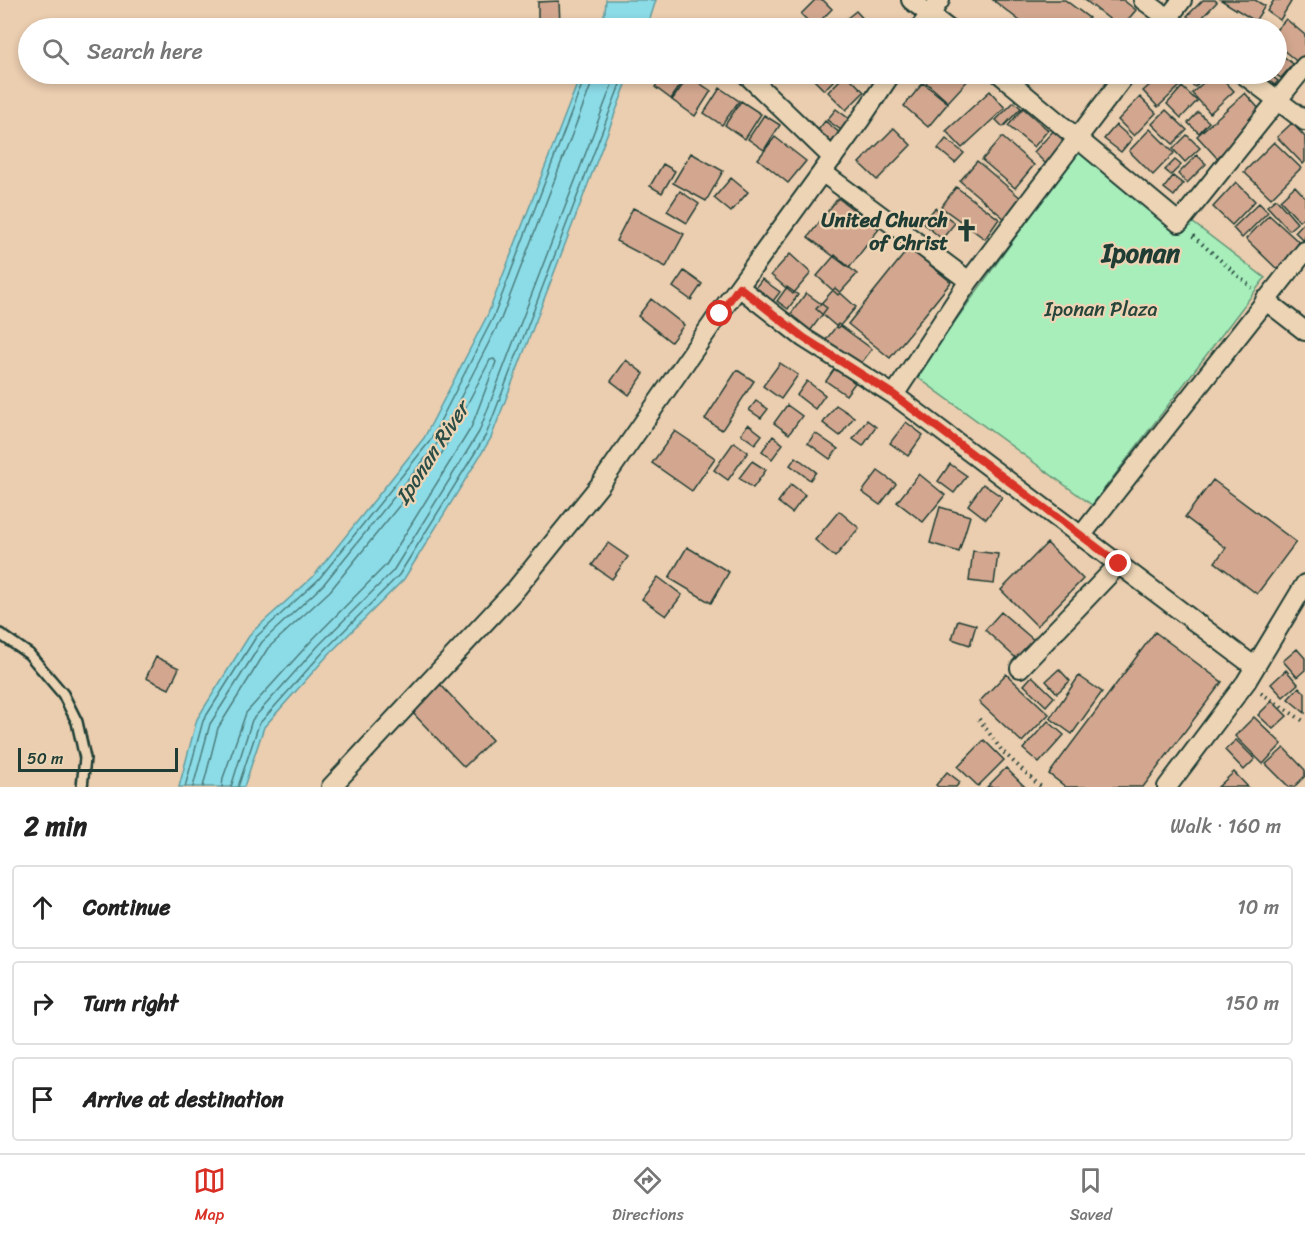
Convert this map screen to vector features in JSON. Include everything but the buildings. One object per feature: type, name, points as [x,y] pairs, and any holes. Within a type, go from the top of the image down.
[{"type":"street","points":[[911,0],[930,14]]},
{"type":"street","points":[[1143,0],[1162,18]]},
{"type":"street","points":[[1173,18],[1182,0]]},
{"type":"street","points":[[1012,84],[1179,223],[1305,66]]},
{"type":"street","points":[[755,84],[827,165],[969,281]]},
{"type":"street","points":[[331,787],[516,589],[600,485],[884,84]]},
{"type":"street","points":[[894,395],[969,281],[1118,84]]},
{"type":"street","points":[[1257,84],[1305,121]]},
{"type":"street","points":[[1081,536],[1305,250]]},
{"type":"street","points":[[739,287],[804,338],[894,395],[1119,564],[1251,674]]},
{"type":"street","points":[[1265,300],[1305,331]]},
{"type":"street","points":[[1020,668],[1119,564]]},
{"type":"street","points":[[1167,787],[1251,674],[1305,584]]},
{"type":"lane","points":[[0,634],[29,654],[63,694],[77,722],[85,758],[82,787]]},
{"type":"path","points":[[1179,223],[1265,300]]},
{"type":"path","points":[[1251,674],[1305,722]]},
{"type":"path","points":[[979,719],[1002,751],[1041,787]]},
{"type":"green space","name":"Iponan Plaza","points":[[1085,140],[1265,278],[1092,505],[916,376]]},
{"type":"water","points":[[606,0],[656,0],[650,18],[602,18]]},
{"type":"water","name":"Iponan River","points":[[577,84],[626,84],[491,438],[404,579],[329,654],[264,727],[244,787],[179,787],[197,719],[251,633],[313,577],[424,438],[488,314]]},
{"type":"place","name":"United Church of Christ","points":[[966,231]]},
{"type":"district","name":"Iponan","points":[[1141,253]]},
{"type":"route","points":[[720,314],[739,287],[804,338],[894,395],[1119,564]]}]
